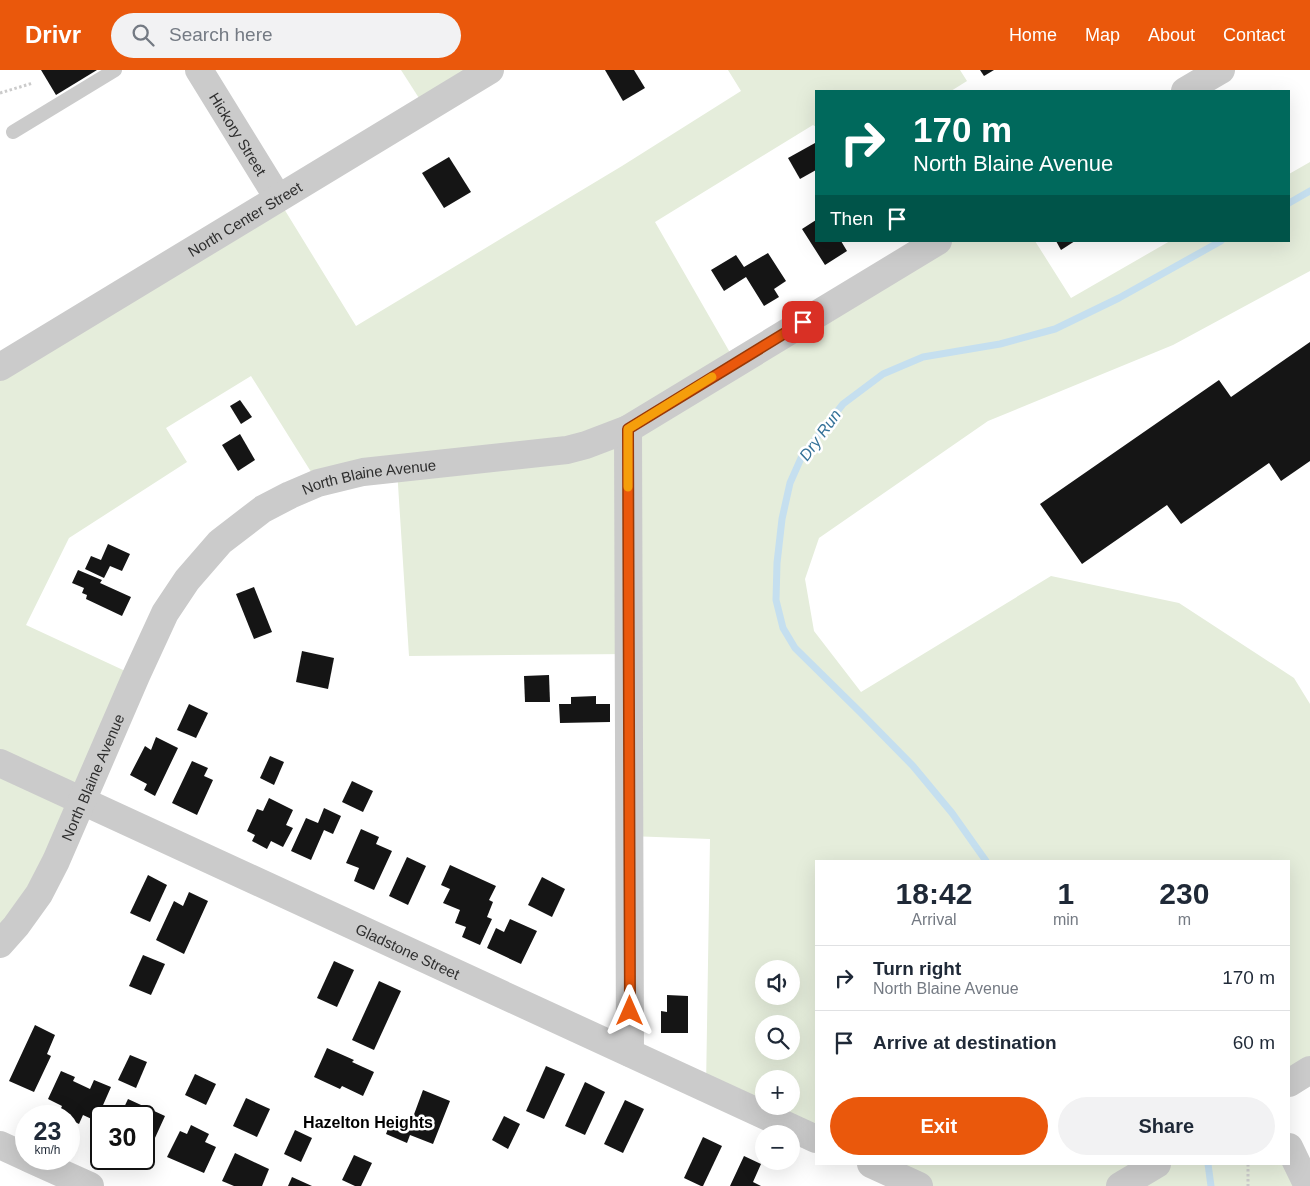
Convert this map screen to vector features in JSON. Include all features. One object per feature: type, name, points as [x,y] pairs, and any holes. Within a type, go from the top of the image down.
[{"type":"street","name":"Hickory Street","points":[[199,70],[278,198]]},
{"type":"street","name":"North Center Street","points":[[0,367],[490,70]]},
{"type":"street","points":[[1187,90],[1220,70]]},
{"type":"street","name":"North Blaine Avenue","points":[[0,944],[16,926],[39,894],[56,861],[165,613],[202,560],[239,526],[263,509],[318,483],[363,472],[566,450],[586,445],[628,429],[936,242]]},
{"type":"street","points":[[628,429],[630,1053]]},
{"type":"street","name":"Gladstone Street","points":[[0,763],[815,1139]]},
{"type":"street","points":[[1290,1082],[1310,1070]]},
{"type":"street","points":[[0,1145],[15,1152]]},
{"type":"street","points":[[1290,1149],[1308,1186]]},
{"type":"street","points":[[873,1165],[903,1183]]},
{"type":"street","points":[[54,1170],[90,1186]]},
{"type":"lane","points":[[13,132],[115,70]]},
{"type":"path","points":[[0,93],[33,83]]},
{"type":"path","points":[[1248,1165],[1248,1186]]},
{"type":"green space","points":[[401,70],[490,70],[426,109]]},
{"type":"green space","points":[[728,70],[960,70],[967,81],[953,90],[815,90],[815,126],[813,125],[655,222],[736,363],[936,242],[1036,242],[1071,298],[1168,242],[1290,242],[1290,173],[1310,162],[1310,271],[1173,345],[988,421],[819,538],[805,579],[814,631],[861,692],[1051,576],[1179,603],[1294,678],[1310,704],[1310,1070],[1290,1082],[1290,860],[815,860],[815,1139],[800,1132],[800,1125],[786,1125],[764,1115],[800,1115],[800,1070],[755,1070],[755,1111],[706,1088],[710,839],[629,836],[629,654],[409,656],[397,469],[318,483],[251,376],[166,428],[187,462],[69,538],[26,625],[136,676],[0,944],[0,367],[278,199],[356,326],[622,166],[741,91]]},
{"type":"green space","points":[[872,1165],[1290,1165],[1308,1186],[893,1186]]},
{"type":"building","points":[[41,70],[97,70],[56,95]]},
{"type":"building","points":[[605,70],[634,70],[645,88],[623,101]]},
{"type":"building","points":[[980,70],[994,70],[984,76]]},
{"type":"building","points":[[815,143],[815,171],[800,179],[788,158]]},
{"type":"building","points":[[449,157],[471,192],[444,208],[422,173]]},
{"type":"building","points":[[815,221],[815,242],[842,242],[847,251],[825,265],[802,229]]},
{"type":"building","points":[[1057,242],[1073,242],[1061,250]]},
{"type":"building","points":[[768,253],[786,281],[774,289],[779,297],[764,306],[746,277],[724,291],[711,270],[736,255],[744,267]]},
{"type":"building","points":[[1310,342],[1310,461],[1281,481],[1269,463],[1181,524],[1167,505],[1082,564],[1040,504],[1219,380],[1231,397]]},
{"type":"building","points":[[240,400],[252,417],[241,424],[230,406]]},
{"type":"building","points":[[240,434],[255,460],[238,471],[222,445]]},
{"type":"building","points":[[108,544],[130,554],[122,571],[110,566],[104,578],[85,569],[91,556],[101,560]]},
{"type":"building","points":[[78,570],[102,580],[100,583],[131,597],[122,616],[86,599],[87,595],[82,593],[84,588],[72,583]]},
{"type":"building","points":[[254,587],[272,632],[254,639],[236,594]]},
{"type":"building","points":[[302,651],[334,658],[328,689],[296,682]]},
{"type":"building","points":[[549,675],[550,702],[525,702],[524,676]]},
{"type":"building","points":[[596,696],[596,704],[610,704],[610,722],[560,723],[559,704],[571,704],[571,697]]},
{"type":"building","points":[[189,704],[208,713],[196,738],[177,730]]},
{"type":"building","points":[[156,737],[178,748],[155,796],[144,790],[147,784],[130,775],[145,746],[151,750]]},
{"type":"building","points":[[270,756],[284,762],[274,785],[260,778]]},
{"type":"building","points":[[192,761],[208,768],[204,776],[213,780],[197,815],[172,803]]},
{"type":"building","points":[[352,781],[373,791],[363,812],[342,802]]},
{"type":"building","points":[[269,798],[293,810],[286,825],[293,828],[283,847],[271,841],[267,849],[252,841],[255,835],[247,831],[257,809],[263,811]]},
{"type":"building","points":[[324,808],[341,816],[333,834],[324,830],[311,860],[291,851],[306,818],[318,823]]},
{"type":"building","points":[[361,829],[379,837],[376,844],[392,851],[374,890],[354,881],[359,868],[346,863]]},
{"type":"building","points":[[407,857],[426,866],[408,905],[389,896]]},
{"type":"building","points":[[450,865],[496,886],[489,900],[493,902],[487,917],[492,919],[480,945],[462,937],[466,927],[455,923],[460,910],[443,903],[450,889],[441,885]]},
{"type":"building","points":[[148,875],[167,885],[150,922],[130,913]]},
{"type":"building","points":[[542,877],[565,889],[552,917],[528,905]]},
{"type":"building","points":[[189,892],[208,901],[184,954],[156,940],[174,901],[183,906]]},
{"type":"building","points":[[510,919],[537,931],[521,964],[487,948],[496,928],[504,932]]},
{"type":"building","points":[[143,955],[165,964],[151,995],[129,986]]},
{"type":"building","points":[[334,961],[354,970],[337,1007],[317,998]]},
{"type":"building","points":[[379,981],[401,991],[374,1050],[352,1040]]},
{"type":"building","points":[[667,995],[688,996],[688,1033],[661,1033],[661,1011],[667,1012]]},
{"type":"building","points":[[35,1025],[55,1035],[47,1054],[51,1056],[34,1092],[9,1081]]},
{"type":"building","points":[[327,1048],[354,1060],[352,1062],[374,1072],[363,1096],[342,1086],[340,1089],[314,1077]]},
{"type":"building","points":[[130,1055],[147,1062],[136,1088],[118,1080]]},
{"type":"building","points":[[546,1066],[565,1074],[544,1119],[526,1111]]},
{"type":"building","points":[[61,1071],[75,1077],[73,1081],[90,1089],[94,1080],[111,1087],[103,1105],[90,1105],[90,1118],[83,1115],[80,1122],[80,1105],[60,1105],[48,1099]]},
{"type":"building","points":[[195,1074],[216,1084],[206,1105],[185,1095]]},
{"type":"building","points":[[585,1082],[605,1092],[585,1135],[565,1126]]},
{"type":"building","points":[[423,1090],[450,1101],[433,1144],[410,1135],[407,1143],[386,1134],[391,1121],[409,1128]]},
{"type":"building","points":[[246,1098],[270,1109],[257,1137],[233,1126]]},
{"type":"building","points":[[128,1099],[141,1105],[125,1105]]},
{"type":"building","points":[[625,1100],[644,1109],[623,1153],[604,1144]]},
{"type":"building","points":[[155,1111],[165,1116],[155,1138]]},
{"type":"building","points":[[504,1116],[520,1124],[508,1149],[492,1140]]},
{"type":"building","points":[[191,1125],[209,1134],[205,1142],[216,1147],[204,1173],[167,1157],[180,1131],[187,1134]]},
{"type":"building","points":[[295,1130],[312,1138],[301,1162],[284,1154]]},
{"type":"building","points":[[703,1137],[722,1146],[703,1186],[701,1186],[684,1178]]},
{"type":"building","points":[[235,1153],[269,1169],[262,1186],[234,1186],[222,1181]]},
{"type":"building","points":[[354,1155],[372,1163],[361,1186],[355,1186],[342,1180]]},
{"type":"building","points":[[744,1156],[755,1161],[755,1170],[758,1170],[753,1182],[761,1186],[730,1186]]},
{"type":"building","points":[[292,1177],[312,1186],[288,1186]]},
{"type":"waterway","name":"Dry Run","points":[[1290,202],[1310,191]]},
{"type":"waterway","name":"Dry Run","points":[[985,860],[952,813],[913,766],[795,648],[783,628],[776,600],[777,563],[782,519],[790,483],[802,456],[843,404],[883,374],[923,357],[1000,344],[1055,329],[1119,298],[1219,242]]},
{"type":"waterway","name":"Dry Run","points":[[1208,1165],[1211,1186]]},
{"type":"slow traffic","points":[[628,487],[628,429],[712,377]]},
{"type":"district","name":"Hazelton Heights","points":[[368,1122]]},
{"type":"route","points":[[630,1011],[628,429],[803,322]]}]
